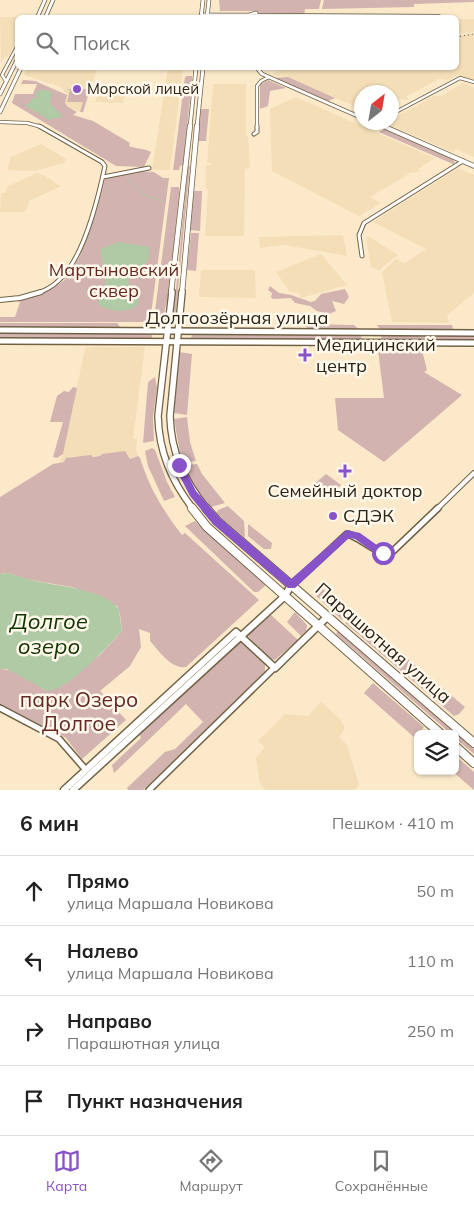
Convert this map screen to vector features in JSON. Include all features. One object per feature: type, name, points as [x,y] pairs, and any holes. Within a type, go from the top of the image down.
[{"type":"main road","points":[[207,15],[209,0]]},
{"type":"main road","points":[[201,1],[201,15]]},
{"type":"main road","name":"Парашютная улица","points":[[196,70],[158,426],[163,458],[171,478],[184,499],[207,527],[436,730]]},
{"type":"main road","name":"Парашютная улица","points":[[203,70],[176,342],[169,436],[174,454],[183,476],[193,493],[217,521],[474,743]]},
{"type":"main road","points":[[459,750],[474,763]]},
{"type":"street","points":[[38,15],[44,0]]},
{"type":"street","points":[[46,15],[53,0]]},
{"type":"street","points":[[236,13],[256,15]]},
{"type":"street","points":[[201,15],[236,13],[256,15]]},
{"type":"street","points":[[6,81],[2,75],[15,51]]},
{"type":"street","points":[[7,97],[0,93],[15,64]]},
{"type":"street","points":[[0,112],[20,70]]},
{"type":"street","points":[[260,70],[269,77],[354,114]]},
{"type":"street","points":[[254,134],[257,132],[257,86],[261,81],[269,77]]},
{"type":"street","points":[[399,110],[460,78],[474,82]]},
{"type":"street","points":[[0,122],[27,123],[40,126],[104,164],[103,177],[76,259],[66,275],[54,285],[36,293],[19,298],[0,300]]},
{"type":"street","points":[[390,130],[474,166]]},
{"type":"street","points":[[362,256],[359,229],[372,218],[463,161]]},
{"type":"street","points":[[103,177],[149,168]]},
{"type":"street","name":"Долгоозёрная улица","points":[[0,330],[474,333]]},
{"type":"street","points":[[374,333],[376,343]]},
{"type":"street","name":"Долгоозёрная улица","points":[[0,341],[474,343]]},
{"type":"street","points":[[64,790],[88,772],[238,634],[285,596],[291,585],[347,534],[357,536],[383,553],[391,553],[474,474]]},
{"type":"street","points":[[149,790],[328,616]]},
{"type":"street","points":[[238,634],[275,668]]},
{"type":"street","points":[[0,708],[60,739],[88,772]]},
{"type":"street","points":[[74,790],[88,772]]},
{"type":"shaded area","points":[[0,17],[15,17],[15,41],[8,57],[5,57],[1,62]]},
{"type":"shaded area","points":[[459,19],[474,19],[474,32],[459,34]]},
{"type":"shaded area","points":[[474,35],[474,80],[458,75],[448,80],[439,79],[407,96],[408,100],[399,100],[399,85],[354,85],[354,106],[288,77],[271,75],[281,70],[459,70],[459,36]]},
{"type":"shaded area","name":"Морской лицей","points":[[26,70],[96,70],[83,113],[68,107],[65,103],[67,95],[61,87],[24,75]]},
{"type":"shaded area","points":[[168,70],[183,70],[170,170],[152,170]]},
{"type":"shaded area","points":[[463,83],[474,88],[474,157],[456,149],[452,152],[399,129],[399,115],[434,96],[441,96]]},
{"type":"shaded area","points":[[213,84],[246,84],[246,136],[248,136],[250,168],[245,169],[244,236],[205,236],[208,189],[206,189],[206,165],[211,165],[211,163],[207,163]]},
{"type":"shaded area","points":[[100,86],[127,86],[123,103],[95,102]]},
{"type":"shaded area","points":[[296,97],[354,122],[354,130],[371,130],[435,158],[415,173],[412,172],[370,197],[381,203],[359,216],[272,171],[270,109]]},
{"type":"shaded area","points":[[41,144],[66,159],[64,163],[34,171],[7,170],[11,157]]},
{"type":"shaded area","points":[[458,168],[474,175],[474,293],[447,315],[449,323],[392,322],[382,272],[396,259],[405,263],[426,249],[373,222]]},
{"type":"shaded area","points":[[37,173],[61,186],[29,201],[27,209],[22,212],[0,212],[1,193],[5,193],[8,186]]},
{"type":"shaded area","points":[[343,235],[347,256],[284,245],[260,248],[259,237]]},
{"type":"shaded area","points":[[368,236],[398,255],[379,270],[371,267],[366,238]]},
{"type":"shaded area","points":[[321,254],[347,285],[301,298],[299,293],[290,292],[276,272]]},
{"type":"shaded area","points":[[201,270],[255,270],[256,298],[199,297]]},
{"type":"shaded area","points":[[145,347],[133,439],[137,439],[136,450],[138,456],[130,459],[126,452],[102,454],[101,456],[75,457],[59,462],[63,454],[85,348]]},
{"type":"shaded area","points":[[321,702],[339,718],[345,728],[339,737],[347,745],[359,785],[354,790],[266,790],[260,784],[256,758],[265,747],[258,741],[285,714],[308,716]]},
{"type":"green space","points":[[219,0],[321,0],[319,9],[305,9],[304,15],[259,14],[256,11],[220,11]]},
{"type":"green space","points":[[324,0],[474,0],[474,2],[414,4],[414,7],[322,9]]},
{"type":"green space","points":[[192,76],[192,80],[183,165],[180,166],[179,170],[173,170],[185,77]]},
{"type":"green space","points":[[288,77],[335,98],[328,101],[273,78]]},
{"type":"green space","points":[[23,80],[35,81],[67,95],[65,103],[77,112],[73,115],[93,121],[130,143],[129,146],[151,152],[144,167],[116,166],[12,103],[15,94],[33,94],[37,84],[21,84]]},
{"type":"green space","points":[[268,80],[286,88],[270,91],[268,106],[260,109],[260,84]]},
{"type":"green space","points":[[66,89],[90,89],[83,112],[80,112],[83,102],[67,102],[70,90]]},
{"type":"green space","points":[[201,109],[209,109],[206,141],[198,141]]},
{"type":"green space","points":[[386,130],[453,159],[455,163],[453,164],[379,132]]},
{"type":"green space","points":[[188,166],[190,166],[175,320],[173,320]]},
{"type":"green space","name":"Мартыновский сквер","points":[[138,171],[154,172],[163,178],[169,178],[150,322],[0,322],[0,317],[15,317],[20,302],[14,300],[51,288],[62,282],[69,274],[89,234],[105,178]]},
{"type":"green space","points":[[171,187],[179,187],[179,195],[169,291],[163,319],[154,319]]},
{"type":"green space","points":[[194,191],[202,191],[200,231],[190,230]]},
{"type":"green space","points":[[191,233],[199,233],[196,271],[187,270]]},
{"type":"green space","points":[[270,286],[279,293],[311,302],[315,301],[321,294],[345,289],[349,297],[344,304],[332,301],[336,311],[329,314],[317,311],[310,306],[295,303],[291,298],[273,299],[271,297],[272,293],[268,290]]},
{"type":"green space","points":[[0,323],[117,323],[120,327],[0,328]]},
{"type":"green space","points":[[302,324],[354,325],[360,330],[309,329]]},
{"type":"green space","points":[[377,325],[452,325],[453,329],[383,330]]},
{"type":"green space","points":[[0,332],[152,333],[152,339],[0,338]]},
{"type":"green space","points":[[192,334],[361,335],[362,341],[191,339]]},
{"type":"green space","points":[[381,335],[474,335],[474,341],[382,340]]},
{"type":"green space","points":[[378,350],[422,350],[427,370],[424,372],[462,395],[384,462],[338,430],[335,398],[384,398]]},
{"type":"green space","points":[[179,352],[192,354],[187,415],[174,413]]},
{"type":"green space","points":[[155,377],[157,388],[153,417],[154,441],[143,443],[148,382]]},
{"type":"green space","points":[[73,387],[77,388],[63,454],[57,458],[53,457],[63,422],[50,422],[57,396],[64,391],[69,392]]},
{"type":"green space","points":[[187,417],[190,442],[196,461],[184,462],[181,459],[174,419]]},
{"type":"green space","points":[[152,448],[155,450],[175,497],[164,501],[148,466],[145,451]]},
{"type":"green space","name":"парк Озеро Долгое","points":[[125,451],[130,459],[138,456],[140,458],[157,498],[182,535],[185,533],[259,600],[186,667],[170,662],[150,641],[150,633],[139,629],[141,647],[130,666],[100,691],[126,720],[82,759],[66,738],[0,704],[0,669],[12,671],[47,691],[100,655],[122,631],[120,614],[117,606],[72,587],[30,580],[8,573],[0,574],[0,497],[53,464],[64,462],[66,458],[91,455],[93,457]]},
{"type":"green space","points":[[197,464],[202,474],[225,503],[211,507],[198,491],[185,469],[187,465]]},
{"type":"green space","points":[[326,474],[341,485],[328,497],[313,485]]},
{"type":"green space","points":[[228,506],[244,521],[245,538],[216,514],[218,510]]},
{"type":"green space","points":[[195,521],[266,585],[258,592],[254,592],[185,526]]},
{"type":"green space","points":[[248,524],[272,543],[271,549],[264,549],[248,536]]},
{"type":"green space","points":[[319,589],[323,589],[351,611],[342,620],[314,594]]},
{"type":"green space","points":[[295,612],[307,625],[306,631],[301,636],[287,622]]},
{"type":"green space","points":[[270,614],[298,640],[275,660],[270,659],[248,636]]},
{"type":"green space","points":[[354,614],[465,707],[459,714],[454,716],[345,623]]},
{"type":"green space","points":[[338,631],[452,730],[446,730],[336,634]]},
{"type":"green space","points":[[241,642],[265,663],[265,672],[143,790],[128,790],[127,788],[165,752],[175,749],[203,722],[186,704],[114,773],[112,765],[141,738],[139,734],[236,644]]},
{"type":"green space","points":[[373,683],[424,727],[422,730],[414,730],[414,737],[364,693]]},
{"type":"green space","points":[[459,736],[474,749],[474,754],[459,741]]},
{"type":"green space","points":[[459,759],[474,772],[474,790],[457,775],[459,775]]},
{"type":"water","points":[[38,90],[48,90],[52,93],[50,104],[63,116],[49,120],[24,105],[33,98],[39,98],[35,96]]},
{"type":"water","points":[[118,242],[149,247],[148,260],[131,275],[128,281],[139,301],[137,306],[123,311],[107,309],[98,304],[99,298],[106,290],[100,249]]},
{"type":"water","name":"Долгое озеро","points":[[8,573],[31,580],[91,592],[103,597],[119,610],[122,631],[87,667],[65,684],[55,689],[47,691],[7,669],[0,669],[0,574]]},
{"type":"waterway","points":[[128,179],[143,194],[163,201]]},
{"type":"railway","points":[[459,36],[474,34]]},
{"type":"place","name":"Морской лицей","points":[[77,89]]},
{"type":"place","name":"Медицинский центр","points":[[305,355]]},
{"type":"place","name":"Семейный доктор","points":[[345,471]]},
{"type":"place","name":"СДЭК","points":[[333,516]]},
{"type":"route","points":[[179,465],[193,493],[217,521],[291,585],[347,534],[357,536],[383,553]]}]
